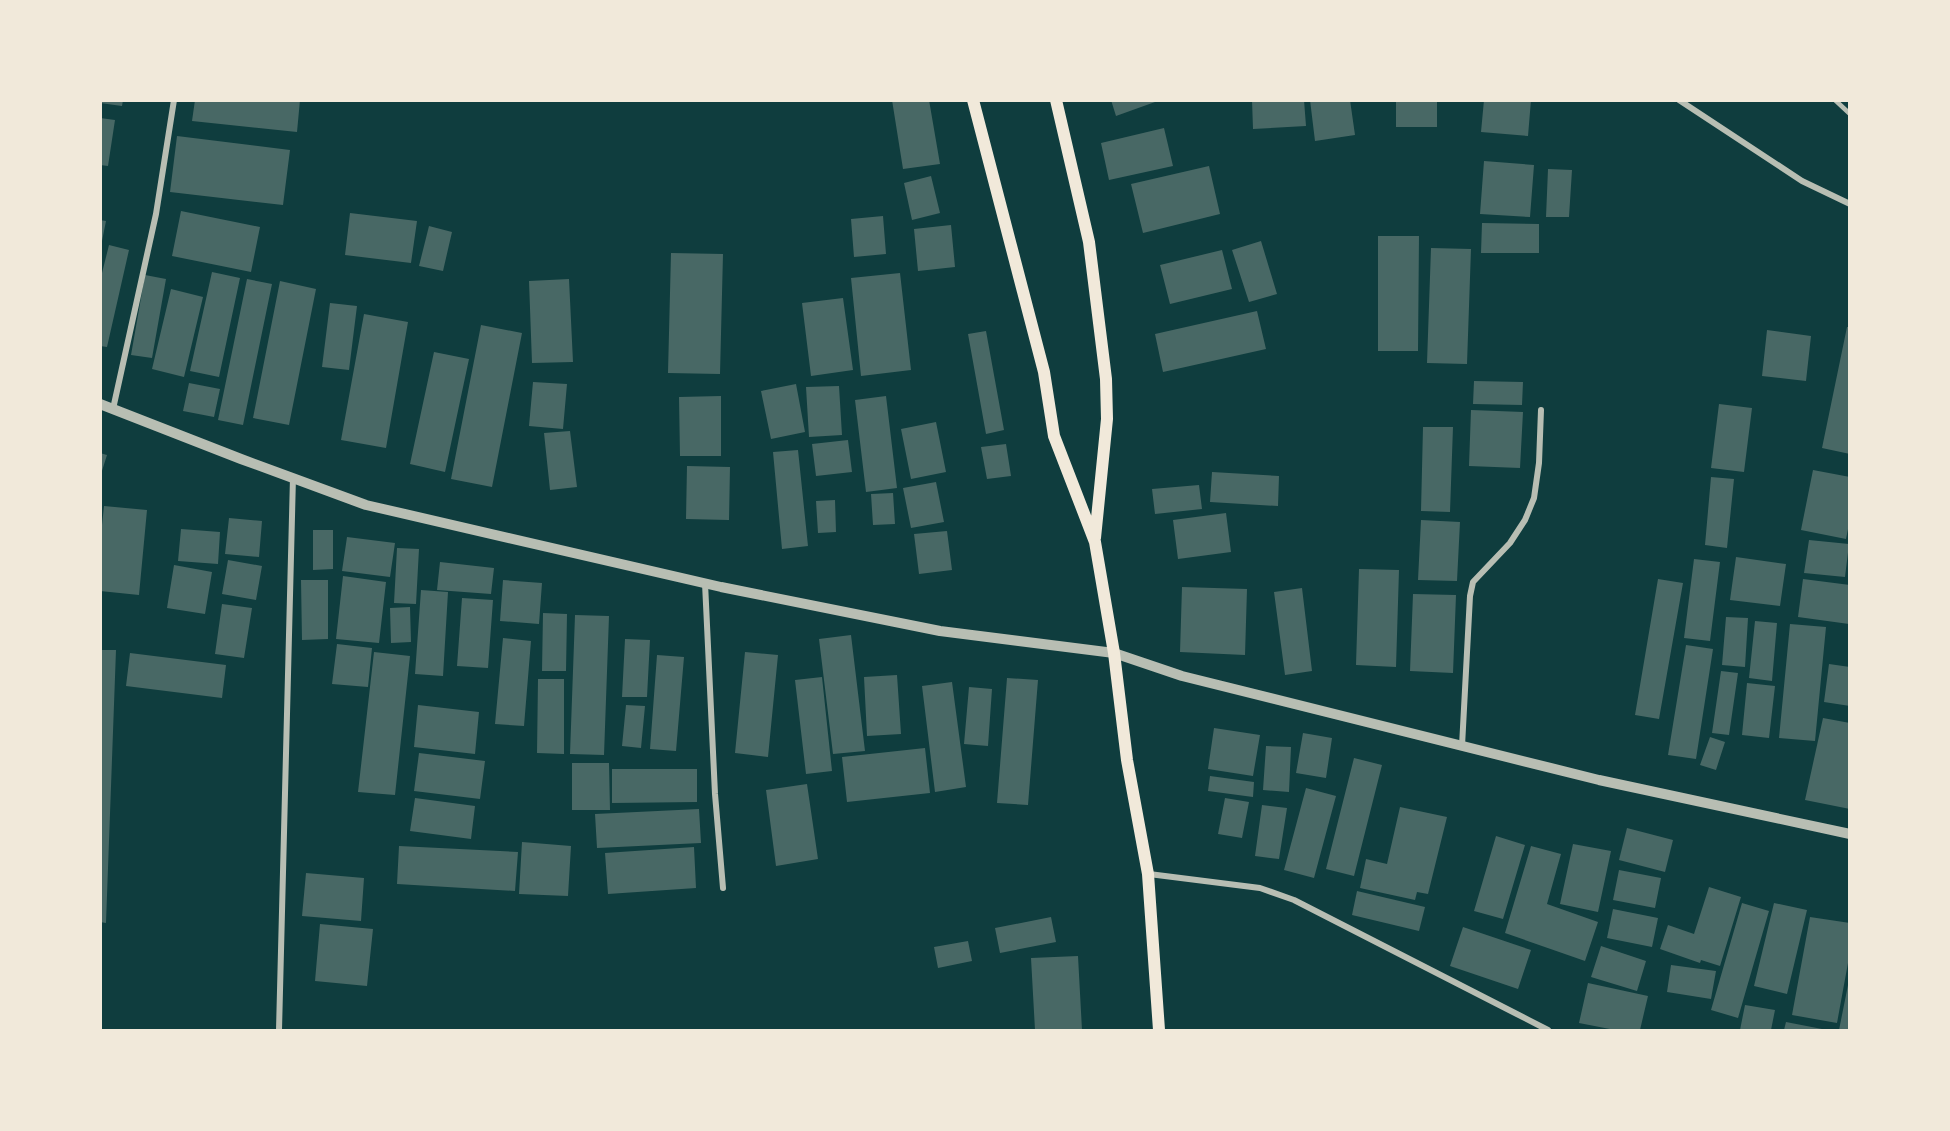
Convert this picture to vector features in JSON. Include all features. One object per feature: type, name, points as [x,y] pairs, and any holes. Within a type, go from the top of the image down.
[{"type":"main road","points":[[973,100],[1044,372],[1054,436],[1095,542],[1114,653],[1127,760],[1148,874],[1159,1030]]},
{"type":"main road","points":[[1056,100],[1089,242],[1106,379],[1107,419],[1095,542]]},
{"type":"street","points":[[113,409],[156,214],[174,100]]},
{"type":"street","points":[[1678,100],[1802,181],[1850,204]]},
{"type":"street","points":[[100,404],[366,505],[705,583],[940,631],[1114,653],[1182,676],[1462,747],[1599,780],[1850,834]]},
{"type":"street","points":[[1462,747],[1470,596],[1473,582],[1510,543],[1525,520],[1534,498],[1539,463],[1541,410]]},
{"type":"street","points":[[279,1030],[292,477]]},
{"type":"street","points":[[705,583],[715,794],[723,888]]},
{"type":"street","points":[[1148,874],[1260,888],[1294,900],[1548,1030]]},
{"type":"lane","points":[[1835,100],[1850,114]]},
{"type":"building","points":[[100,100],[123,100],[122,106],[100,103]]},
{"type":"building","points":[[195,100],[300,100],[297,132],[192,121]]},
{"type":"building","points":[[892,100],[929,100],[940,164],[903,169]]},
{"type":"building","points":[[1111,100],[1155,100],[1155,102],[1116,116]]},
{"type":"building","points":[[1252,100],[1304,100],[1306,126],[1253,129]]},
{"type":"building","points":[[1310,100],[1350,100],[1355,135],[1315,141]]},
{"type":"building","points":[[1396,100],[1437,100],[1437,127],[1396,127]]},
{"type":"building","points":[[1484,100],[1531,100],[1528,136],[1481,132]]},
{"type":"building","points":[[100,118],[115,120],[108,166],[100,165]]},
{"type":"building","points":[[1164,128],[1173,166],[1109,180],[1101,143]]},
{"type":"building","points":[[177,136],[290,150],[283,205],[170,192]]},
{"type":"building","points":[[1484,161],[1534,165],[1530,217],[1480,214]]},
{"type":"building","points":[[1209,166],[1220,214],[1143,233],[1131,184]]},
{"type":"building","points":[[1548,169],[1572,170],[1569,217],[1546,217]]},
{"type":"building","points":[[931,176],[940,213],[912,220],[904,183]]},
{"type":"building","points":[[181,211],[260,227],[251,272],[172,256]]},
{"type":"building","points":[[350,213],[417,221],[411,263],[345,255]]},
{"type":"building","points":[[883,216],[886,254],[854,257],[851,219]]},
{"type":"building","points":[[100,220],[106,221],[102,241],[100,241]]},
{"type":"building","points":[[1482,223],[1539,224],[1539,253],[1481,253]]},
{"type":"building","points":[[951,225],[955,267],[918,271],[914,229]]},
{"type":"building","points":[[429,226],[452,232],[443,271],[419,266]]},
{"type":"building","points":[[1378,236],[1419,236],[1418,351],[1378,351]]},
{"type":"building","points":[[1261,241],[1277,294],[1249,302],[1232,250]]},
{"type":"building","points":[[109,245],[129,250],[107,347],[100,346],[100,281]]},
{"type":"building","points":[[1431,248],[1471,249],[1467,364],[1427,363]]},
{"type":"building","points":[[1222,250],[1232,289],[1170,304],[1160,265]]},
{"type":"building","points":[[671,253],[723,254],[720,374],[668,373]]},
{"type":"building","points":[[212,272],[240,278],[219,377],[190,371]]},
{"type":"building","points":[[900,273],[911,370],[861,376],[851,278]]},
{"type":"building","points":[[145,275],[166,279],[152,358],[131,355]]},
{"type":"building","points":[[247,279],[272,284],[243,425],[218,420]]},
{"type":"building","points":[[569,279],[573,362],[532,363],[529,281]]},
{"type":"building","points":[[280,281],[316,289],[289,425],[253,418]]},
{"type":"building","points":[[171,289],[203,297],[184,377],[152,369]]},
{"type":"building","points":[[843,298],[853,370],[811,376],[802,303]]},
{"type":"building","points":[[330,303],[357,306],[349,370],[322,367]]},
{"type":"building","points":[[1257,311],[1266,349],[1163,372],[1155,334]]},
{"type":"building","points":[[364,314],[408,322],[386,448],[341,440]]},
{"type":"building","points":[[481,325],[522,333],[492,487],[451,479]]},
{"type":"building","points":[[1847,327],[1850,327],[1850,454],[1822,448]]},
{"type":"building","points":[[1767,330],[1811,336],[1806,381],[1762,376]]},
{"type":"building","points":[[986,331],[1004,430],[986,434],[968,334]]},
{"type":"building","points":[[434,352],[469,359],[445,472],[410,464]]},
{"type":"building","points":[[1474,381],[1523,382],[1522,405],[1473,404]]},
{"type":"building","points":[[533,382],[567,384],[563,429],[529,426]]},
{"type":"building","points":[[189,383],[220,389],[214,417],[183,411]]},
{"type":"building","points":[[796,384],[805,432],[771,439],[761,391]]},
{"type":"building","points":[[839,386],[842,435],[809,437],[806,387]]},
{"type":"building","points":[[721,396],[721,456],[680,456],[679,397]]},
{"type":"building","points":[[886,396],[897,488],[866,492],[855,400]]},
{"type":"building","points":[[1719,404],[1752,408],[1744,472],[1711,468]]},
{"type":"building","points":[[1471,410],[1523,412],[1520,468],[1469,466]]},
{"type":"building","points":[[936,422],[946,472],[911,479],[901,429]]},
{"type":"building","points":[[1423,427],[1453,427],[1450,512],[1421,511]]},
{"type":"building","points":[[570,431],[577,487],[550,490],[544,433]]},
{"type":"building","points":[[848,440],[852,472],[816,476],[812,444]]},
{"type":"building","points":[[1006,444],[1011,476],[987,479],[981,447]]},
{"type":"building","points":[[798,450],[808,546],[782,549],[773,452]]},
{"type":"building","points":[[100,453],[107,455],[101,474],[100,474]]},
{"type":"building","points":[[687,466],[730,467],[729,520],[686,519]]},
{"type":"building","points":[[1813,470],[1850,477],[1850,519],[1846,539],[1801,530]]},
{"type":"building","points":[[1212,472],[1279,476],[1278,506],[1210,502]]},
{"type":"building","points":[[1711,477],[1734,479],[1727,548],[1705,545]]},
{"type":"building","points":[[936,482],[944,522],[911,528],[903,488]]},
{"type":"building","points":[[1199,485],[1202,509],[1155,514],[1152,489]]},
{"type":"building","points":[[893,493],[895,524],[873,525],[871,494]]},
{"type":"building","points":[[835,500],[836,532],[818,533],[816,501]]},
{"type":"building","points":[[104,506],[147,510],[139,595],[100,591],[100,544]]},
{"type":"building","points":[[1226,513],[1231,552],[1178,559],[1173,520]]},
{"type":"building","points":[[229,518],[262,521],[259,557],[225,554]]},
{"type":"building","points":[[1421,520],[1460,522],[1457,581],[1418,580]]},
{"type":"building","points":[[181,529],[220,532],[218,564],[178,561]]},
{"type":"building","points":[[313,530],[333,530],[333,569],[313,570]]},
{"type":"building","points":[[947,531],[952,570],[919,574],[914,534]]},
{"type":"building","points":[[347,537],[395,543],[390,577],[342,571]]},
{"type":"building","points":[[1809,540],[1849,544],[1845,577],[1804,573]]},
{"type":"building","points":[[397,548],[419,549],[416,604],[394,603]]},
{"type":"building","points":[[1736,557],[1786,564],[1780,606],[1730,600]]},
{"type":"building","points":[[1694,559],[1720,562],[1710,641],[1684,638]]},
{"type":"building","points":[[228,560],[262,566],[256,600],[222,594]]},
{"type":"building","points":[[440,562],[494,568],[491,594],[437,590]]},
{"type":"building","points":[[174,565],[212,572],[205,614],[167,608]]},
{"type":"building","points":[[1359,569],[1399,570],[1396,667],[1356,665]]},
{"type":"building","points":[[343,576],[386,582],[379,643],[336,639]]},
{"type":"building","points":[[1658,579],[1683,583],[1659,719],[1635,715]]},
{"type":"building","points":[[1803,579],[1850,585],[1849,624],[1798,617]]},
{"type":"building","points":[[301,580],[328,580],[328,639],[302,640]]},
{"type":"building","points":[[503,580],[542,583],[539,624],[500,621]]},
{"type":"building","points":[[1182,587],[1247,589],[1245,655],[1180,652]]},
{"type":"building","points":[[1302,588],[1312,671],[1285,675],[1274,592]]},
{"type":"building","points":[[421,590],[448,592],[443,676],[415,674]]},
{"type":"building","points":[[1413,594],[1456,595],[1453,673],[1410,671]]},
{"type":"building","points":[[462,598],[493,600],[488,668],[457,666]]},
{"type":"building","points":[[222,604],[252,608],[244,658],[215,654]]},
{"type":"building","points":[[410,607],[411,642],[391,643],[390,608]]},
{"type":"building","points":[[543,613],[567,614],[566,671],[542,671]]},
{"type":"building","points":[[575,615],[609,616],[604,755],[570,754]]},
{"type":"building","points":[[1726,617],[1748,618],[1745,667],[1722,665]]},
{"type":"building","points":[[1755,621],[1777,623],[1772,681],[1749,678]]},
{"type":"building","points":[[1790,624],[1826,627],[1815,741],[1779,738]]},
{"type":"building","points":[[851,635],[865,751],[833,754],[819,639]]},
{"type":"building","points":[[503,638],[531,641],[524,726],[495,724]]},
{"type":"building","points":[[625,639],[650,640],[647,697],[622,697]]},
{"type":"building","points":[[337,644],[372,648],[368,687],[332,684]]},
{"type":"building","points":[[1686,645],[1713,649],[1696,759],[1668,755]]},
{"type":"building","points":[[100,650],[116,650],[106,923],[100,922]]},
{"type":"building","points":[[374,652],[410,656],[395,795],[358,792]]},
{"type":"building","points":[[745,652],[778,655],[768,757],[735,753]]},
{"type":"building","points":[[130,653],[226,665],[222,698],[126,686]]},
{"type":"building","points":[[657,655],[684,657],[676,751],[650,749]]},
{"type":"building","points":[[1829,664],[1850,667],[1850,706],[1824,702]]},
{"type":"building","points":[[1721,671],[1738,673],[1729,735],[1712,733]]},
{"type":"building","points":[[897,675],[901,734],[867,736],[864,677]]},
{"type":"building","points":[[822,677],[832,771],[806,774],[795,680]]},
{"type":"building","points":[[1007,678],[1038,680],[1028,805],[997,803]]},
{"type":"building","points":[[538,679],[564,679],[564,754],[537,753]]},
{"type":"building","points":[[952,682],[966,787],[935,792],[922,686]]},
{"type":"building","points":[[1747,683],[1775,686],[1769,738],[1742,735]]},
{"type":"building","points":[[969,687],[992,689],[988,746],[964,744]]},
{"type":"building","points":[[418,705],[479,712],[475,754],[414,747]]},
{"type":"building","points":[[626,705],[645,706],[641,748],[622,746]]},
{"type":"building","points":[[1823,718],[1850,723],[1850,809],[1805,800]]},
{"type":"building","points":[[1214,728],[1260,735],[1253,776],[1208,769]]},
{"type":"building","points":[[1303,733],[1332,738],[1326,778],[1296,773]]},
{"type":"building","points":[[1710,737],[1725,742],[1716,770],[1700,765]]},
{"type":"building","points":[[1266,746],[1291,747],[1289,792],[1263,790]]},
{"type":"building","points":[[925,748],[930,793],[847,802],[842,757]]},
{"type":"building","points":[[419,753],[485,761],[480,799],[414,791]]},
{"type":"building","points":[[1354,758],[1382,765],[1354,876],[1326,869]]},
{"type":"building","points":[[572,763],[609,763],[610,810],[572,810]]},
{"type":"building","points":[[612,769],[697,769],[697,802],[612,803]]},
{"type":"building","points":[[1210,776],[1254,782],[1253,797],[1208,791]]},
{"type":"building","points":[[807,784],[818,859],[776,866],[766,790]]},
{"type":"building","points":[[1306,788],[1336,796],[1314,878],[1284,870]]},
{"type":"building","points":[[415,798],[475,806],[471,839],[410,831]]},
{"type":"building","points":[[1225,798],[1249,802],[1242,838],[1218,834]]},
{"type":"building","points":[[1262,805],[1287,808],[1279,859],[1255,856]]},
{"type":"building","points":[[1400,807],[1447,817],[1428,894],[1417,892],[1415,900],[1360,888],[1366,859],[1387,864]]},
{"type":"building","points":[[699,809],[701,843],[597,848],[595,814]]},
{"type":"building","points":[[1627,828],[1673,840],[1665,872],[1619,860]]},
{"type":"building","points":[[1496,836],[1525,845],[1503,919],[1474,911]]},
{"type":"building","points":[[522,842],[571,846],[568,896],[519,894]]},
{"type":"building","points":[[1573,844],[1611,851],[1598,912],[1560,904]]},
{"type":"building","points":[[399,846],[518,852],[515,891],[397,884]]},
{"type":"building","points":[[1531,846],[1561,854],[1547,904],[1598,922],[1585,961],[1505,933]]},
{"type":"building","points":[[694,847],[696,888],[608,894],[605,853]]},
{"type":"building","points":[[1619,870],[1661,878],[1655,908],[1613,900]]},
{"type":"building","points":[[306,873],[364,878],[361,921],[302,916]]},
{"type":"building","points":[[1709,887],[1741,897],[1720,966],[1701,960],[1700,963],[1660,949],[1668,925],[1694,934]]},
{"type":"building","points":[[1357,891],[1425,907],[1419,931],[1352,915]]},
{"type":"building","points":[[1742,903],[1769,911],[1738,1018],[1711,1010]]},
{"type":"building","points":[[1774,903],[1807,910],[1787,994],[1754,986]]},
{"type":"building","points":[[1613,909],[1658,918],[1652,947],[1607,938]]},
{"type":"building","points":[[1051,917],[1056,942],[1000,953],[995,928]]},
{"type":"building","points":[[1810,917],[1850,923],[1850,952],[1837,1023],[1792,1015]]},
{"type":"building","points":[[320,924],[373,929],[367,986],[315,981]]},
{"type":"building","points":[[1463,927],[1531,950],[1518,989],[1450,966]]},
{"type":"building","points":[[968,941],[972,961],[938,968],[934,947]]},
{"type":"building","points":[[1601,946],[1646,961],[1637,991],[1591,977]]},
{"type":"building","points":[[1078,956],[1082,1030],[1035,1030],[1031,958]]},
{"type":"building","points":[[1671,965],[1716,971],[1711,999],[1667,992]]},
{"type":"building","points":[[1588,983],[1648,996],[1640,1030],[1615,1030],[1579,1023]]},
{"type":"building","points":[[1848,985],[1850,1030],[1839,1030]]},
{"type":"building","points":[[1745,1005],[1775,1010],[1771,1030],[1740,1030]]},
{"type":"building","points":[[1786,1022],[1822,1029],[1822,1030],[1784,1030]]}]
